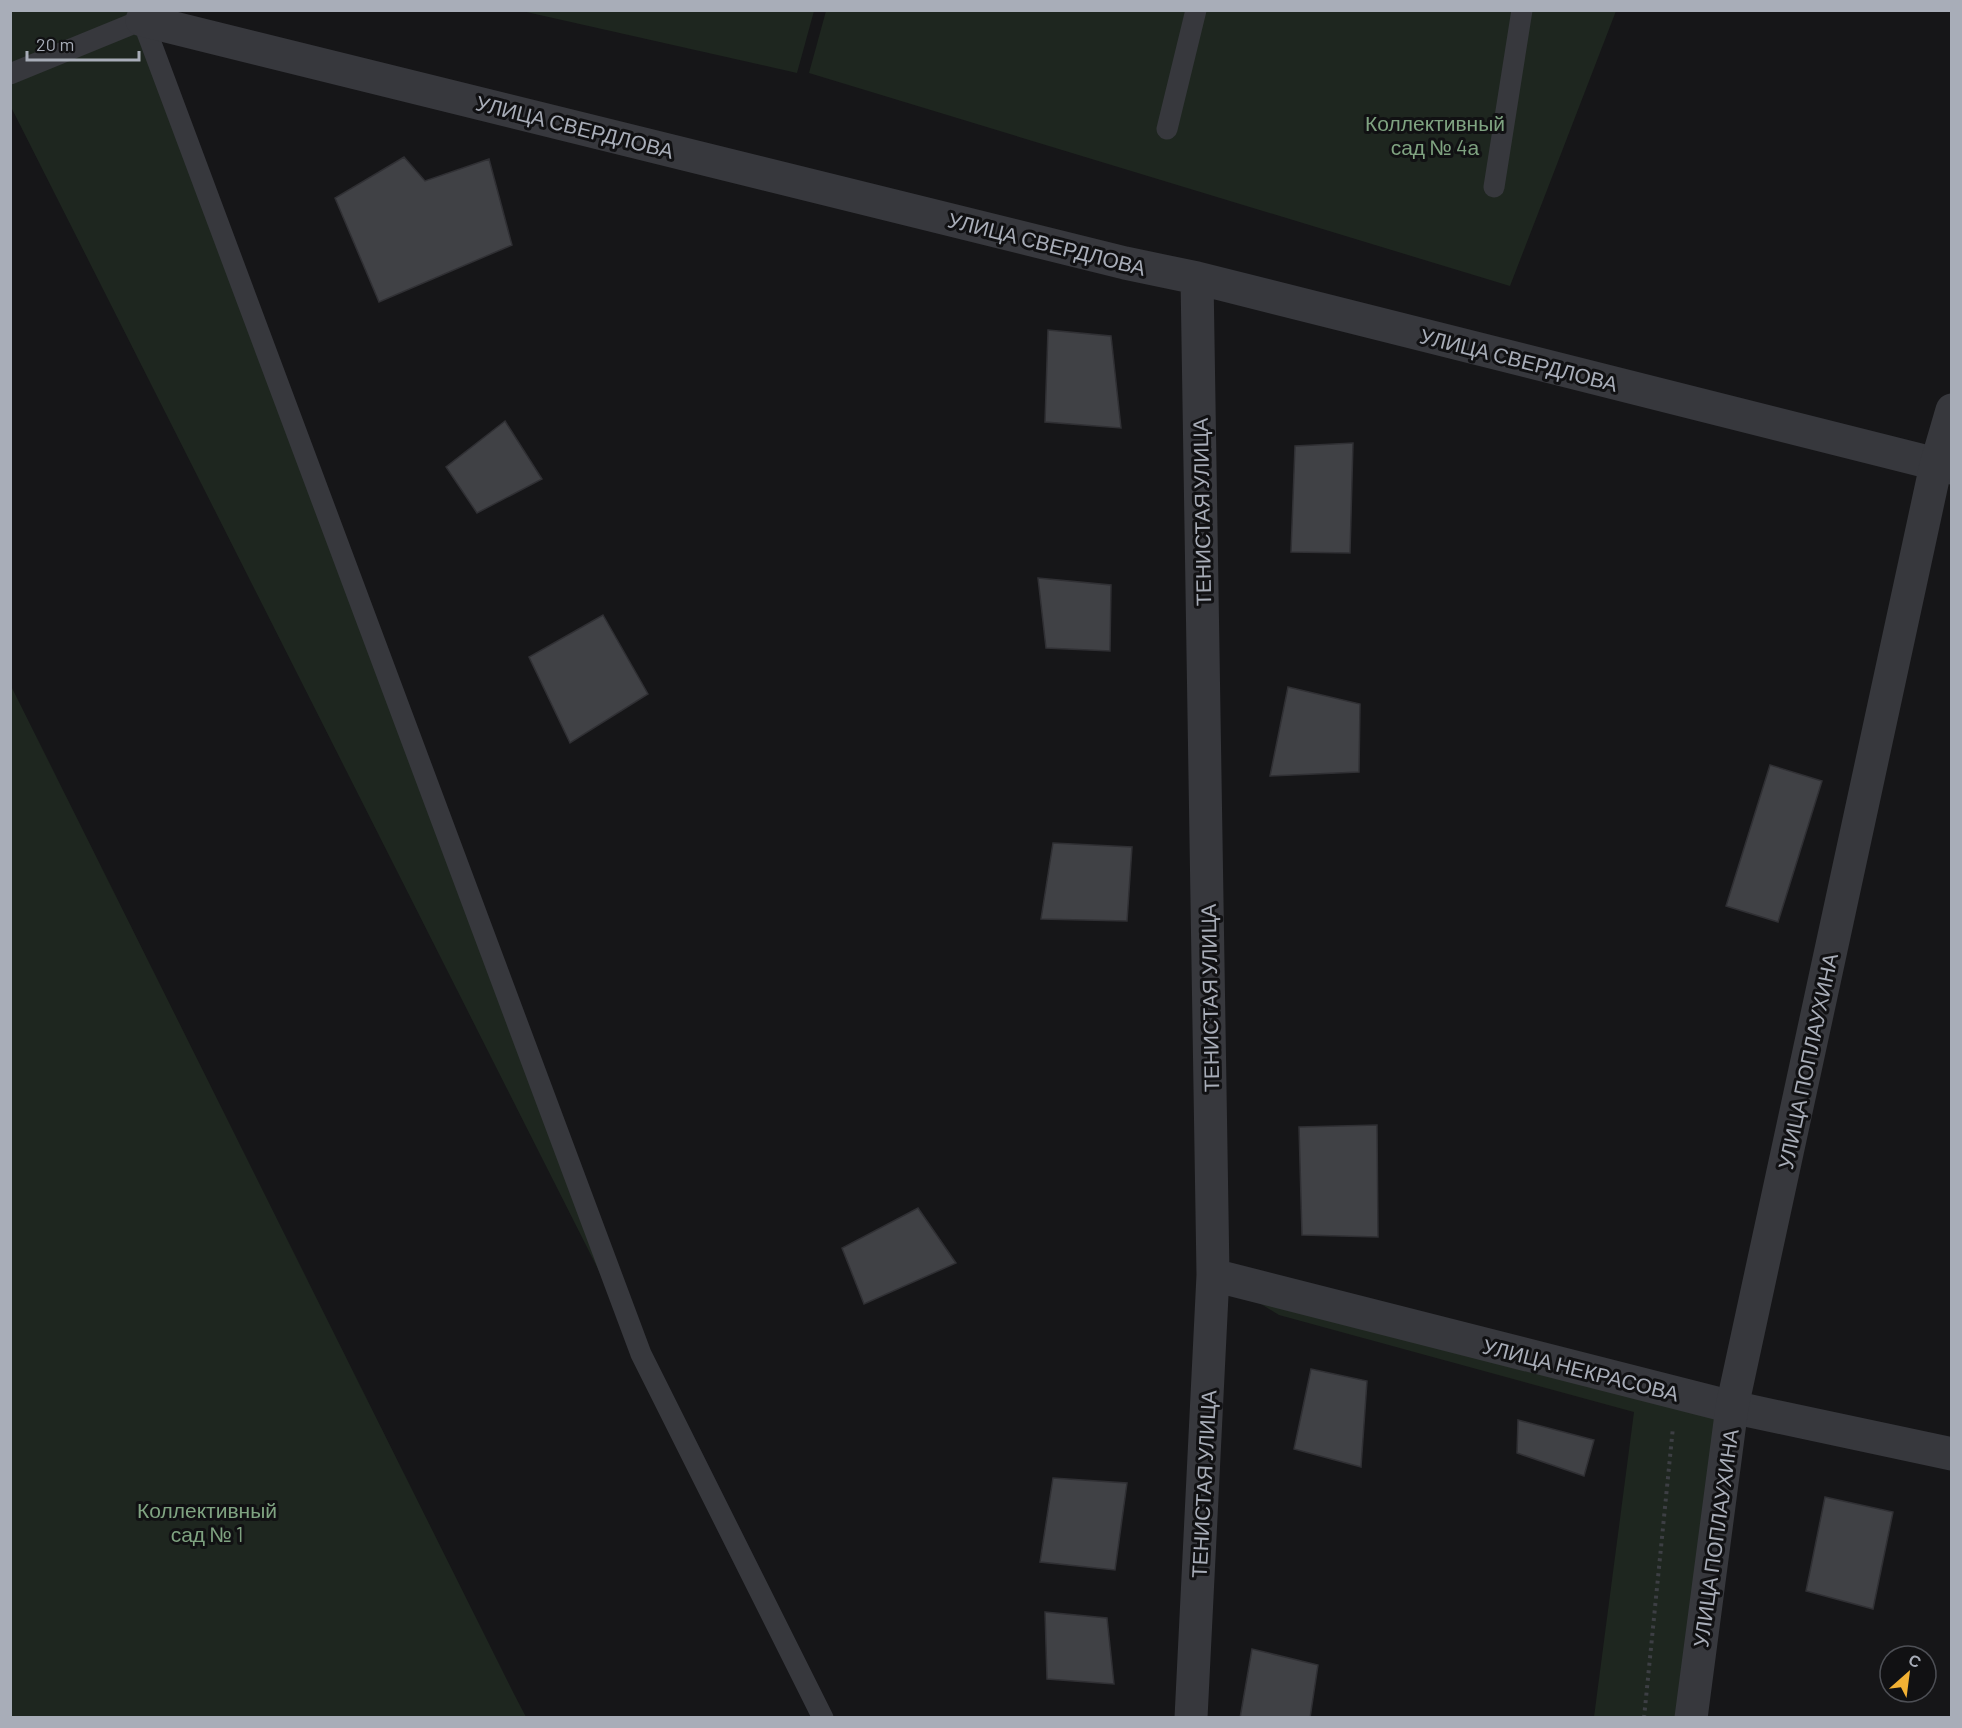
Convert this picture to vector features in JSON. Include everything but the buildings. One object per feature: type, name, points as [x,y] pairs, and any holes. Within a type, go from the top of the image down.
[{"type":"street","name":"УЛИЦА СВЕРДЛОВА","points":[[140,15],[1944,467]]},
{"type":"street","name":"ТЕНИСТАЯ УЛИЦА","points":[[1191,1718],[1213,1275],[1197,278]]},
{"type":"street","name":"УЛИЦА ПОПЛАУХИНА","points":[[1691,1718],[1732,1407],[1944,467],[1952,410]]},
{"type":"street","name":"УЛИЦА НЕКРАСОВА","points":[[1213,1275],[1732,1407],[1952,1454]]},
{"type":"lane","points":[[1167,129],[1196,10]]},
{"type":"lane","points":[[1494,187],[1522,10]]},
{"type":"lane","points":[[10,74],[140,15],[641,1354],[823,1718]]},
{"type":"path","points":[[1644,1718],[1673,1426]]},
{"type":"green space","points":[[814,10],[797,73],[522,11]]},
{"type":"green space","points":[[11,11],[138,11],[641,1354],[11,107]]},
{"type":"green space","name":"Коллективный сад № 4а","points":[[826,11],[1616,11],[1510,286],[809,73]]},
{"type":"green space","name":"Коллективный сад № 1","points":[[10,684],[514,1694],[526,1717],[11,1717]]},
{"type":"green space","points":[[1213,1275],[1732,1407],[1691,1717],[1594,1717],[1634,1412],[1279,1315]]}]
